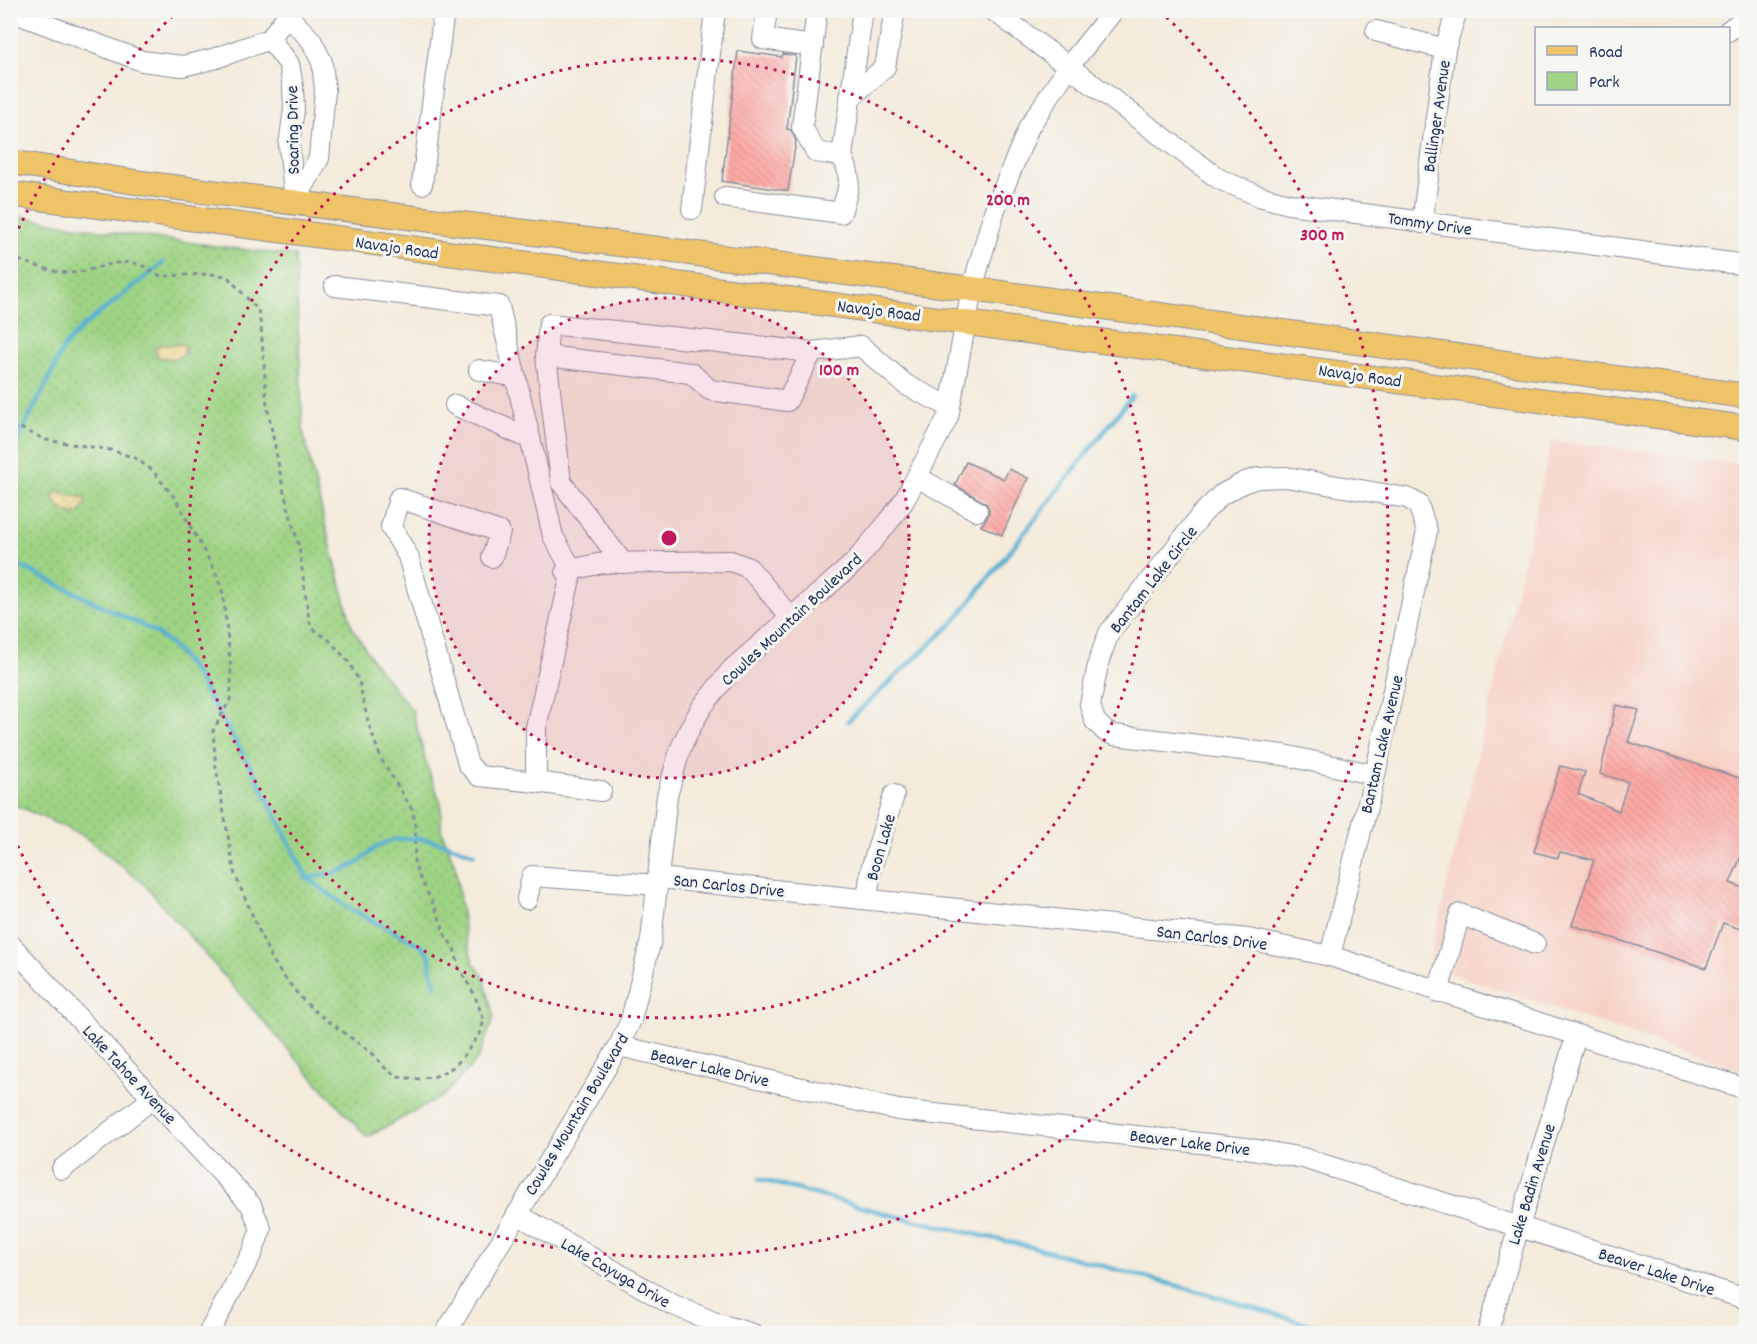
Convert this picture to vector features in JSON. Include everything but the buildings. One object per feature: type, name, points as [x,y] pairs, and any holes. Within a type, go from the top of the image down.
[{"type":"main road","name":"Navajo Road","points":[[10,162],[141,183],[972,289],[1746,396]]},
{"type":"main road","name":"Navajo Road","points":[[10,193],[1746,428]]},
{"type":"main road","points":[[10,193],[170,201],[278,213],[295,202]]},
{"type":"street","points":[[422,184],[444,10]]},
{"type":"street","points":[[692,209],[715,10]]},
{"type":"street","points":[[767,10],[763,39],[813,46]]},
{"type":"street","points":[[817,10],[802,127],[816,152],[842,156]]},
{"type":"street","points":[[725,197],[841,213],[849,180],[849,170],[842,156],[863,10]]},
{"type":"street","points":[[850,98],[885,67],[895,10]]},
{"type":"street","name":"Tommy Drive","points":[[993,10],[1219,179],[1239,188],[1289,204],[1746,265]]},
{"type":"street","name":"Cowles Mountain Boulevard","points":[[445,1334],[619,1046],[631,1020],[651,940],[667,796],[678,757],[690,728],[702,707],[732,669],[847,569],[873,542],[917,477],[948,417],[972,289],[995,209],[1029,127],[1069,66],[1114,10]]},
{"type":"street","name":"Ballinger Avenue","points":[[1422,222],[1445,49],[1457,10]]},
{"type":"street","points":[[10,11],[142,61],[182,66],[213,59],[270,39],[289,13]]},
{"type":"street","name":"Soaring Drive","points":[[289,13],[311,40],[321,63],[325,90],[319,158],[295,202]]},
{"type":"street","points":[[1730,30],[1746,18]]},
{"type":"street","points":[[1376,31],[1445,49]]},
{"type":"street","name":"Soaring Drive","points":[[270,39],[289,64],[293,87],[294,103],[289,145],[295,202]]},
{"type":"street","points":[[294,103],[324,104]]},
{"type":"street","points":[[335,286],[499,306],[553,536],[569,570],[536,727],[536,782]]},
{"type":"street","points":[[623,563],[561,482],[546,356],[549,324],[812,352],[861,346],[906,384],[950,408]]},
{"type":"street","points":[[546,356],[691,373],[710,390],[787,401],[812,352]]},
{"type":"street","points":[[479,370],[516,377]]},
{"type":"street","points":[[455,405],[530,439]]},
{"type":"street","points":[[917,477],[977,511]]},
{"type":"street","name":"Bantam Lake Circle","points":[[1375,775],[1284,755],[1114,735],[1100,727],[1092,714],[1091,697],[1095,678],[1109,633],[1203,514],[1221,495],[1239,485],[1258,478],[1286,477],[1407,498],[1418,504],[1427,531]]},
{"type":"street","points":[[492,557],[500,532],[399,498],[391,527],[408,556],[468,764],[479,776],[601,791]]},
{"type":"street","name":"Bantam Lake Avenue","points":[[1330,956],[1375,775],[1427,531]]},
{"type":"street","points":[[569,570],[602,563],[732,561],[749,568],[791,618]]},
{"type":"street","name":"Boon Lake","points":[[867,899],[871,869],[894,795]]},
{"type":"street","name":"San Carlos Drive","points":[[527,899],[532,876],[658,881],[867,899],[1248,939],[1330,956],[1746,1089]]},
{"type":"street","points":[[1438,992],[1460,914],[1535,944]]},
{"type":"street","name":"Lake Tahoe Avenue","points":[[10,944],[250,1205],[261,1229],[252,1253],[208,1334]]},
{"type":"street","name":"Lake Badin Avenue","points":[[1487,1334],[1576,1036]]},
{"type":"street","name":"Beaver Lake Drive","points":[[619,1046],[898,1110],[1246,1148],[1303,1158],[1746,1299]]},
{"type":"street","points":[[62,1169],[152,1098]]},
{"type":"street","name":"Lake Cayuga Drive","points":[[518,1214],[669,1303],[716,1323],[753,1334]]},
{"type":"path","points":[[10,258],[35,267],[68,272],[135,262],[147,267],[157,276],[210,274],[227,276],[258,310],[267,405],[283,488],[299,547],[309,620],[312,628],[329,640],[348,662],[359,681],[368,722],[381,759],[413,811],[416,828],[414,863],[438,914],[445,935],[454,948],[459,968],[474,994],[484,1020],[480,1034],[455,1066],[444,1073],[419,1079],[398,1077],[373,1054],[316,1012],[300,997],[278,969],[267,949],[235,875],[216,768],[213,731],[230,700],[231,670],[223,594],[216,573],[175,498],[152,470],[135,458],[111,450],[46,440],[18,427],[10,431]]},
{"type":"shaded area","points":[[1552,440],[1746,465],[1746,1072],[1428,966]]},
{"type":"green space","points":[[11,215],[123,234],[295,256],[303,431],[324,520],[352,627],[375,664],[412,710],[427,766],[441,803],[441,829],[455,866],[465,935],[473,962],[484,978],[494,1017],[478,1059],[443,1096],[367,1137],[144,884],[82,835],[11,803]]},
{"type":"sand","points":[[160,344],[182,344],[185,346],[185,354],[174,359],[158,357],[155,350]]},
{"type":"sand","points":[[60,491],[68,495],[84,497],[86,501],[81,512],[73,515],[59,508],[53,498],[56,492]]},
{"type":"waterway","points":[[10,454],[63,348],[81,328],[163,263]]},
{"type":"waterway","points":[[848,721],[954,622],[1132,396]]},
{"type":"waterway","points":[[10,561],[155,632],[170,644],[192,669],[256,776],[307,878],[350,909],[422,946],[430,956],[436,986]]},
{"type":"waterway","points":[[307,878],[344,870],[359,862],[378,846],[402,839],[414,838],[439,842],[474,854]]},
{"type":"waterway","points":[[759,1179],[891,1215],[1036,1248],[1204,1293],[1342,1334]]}]
